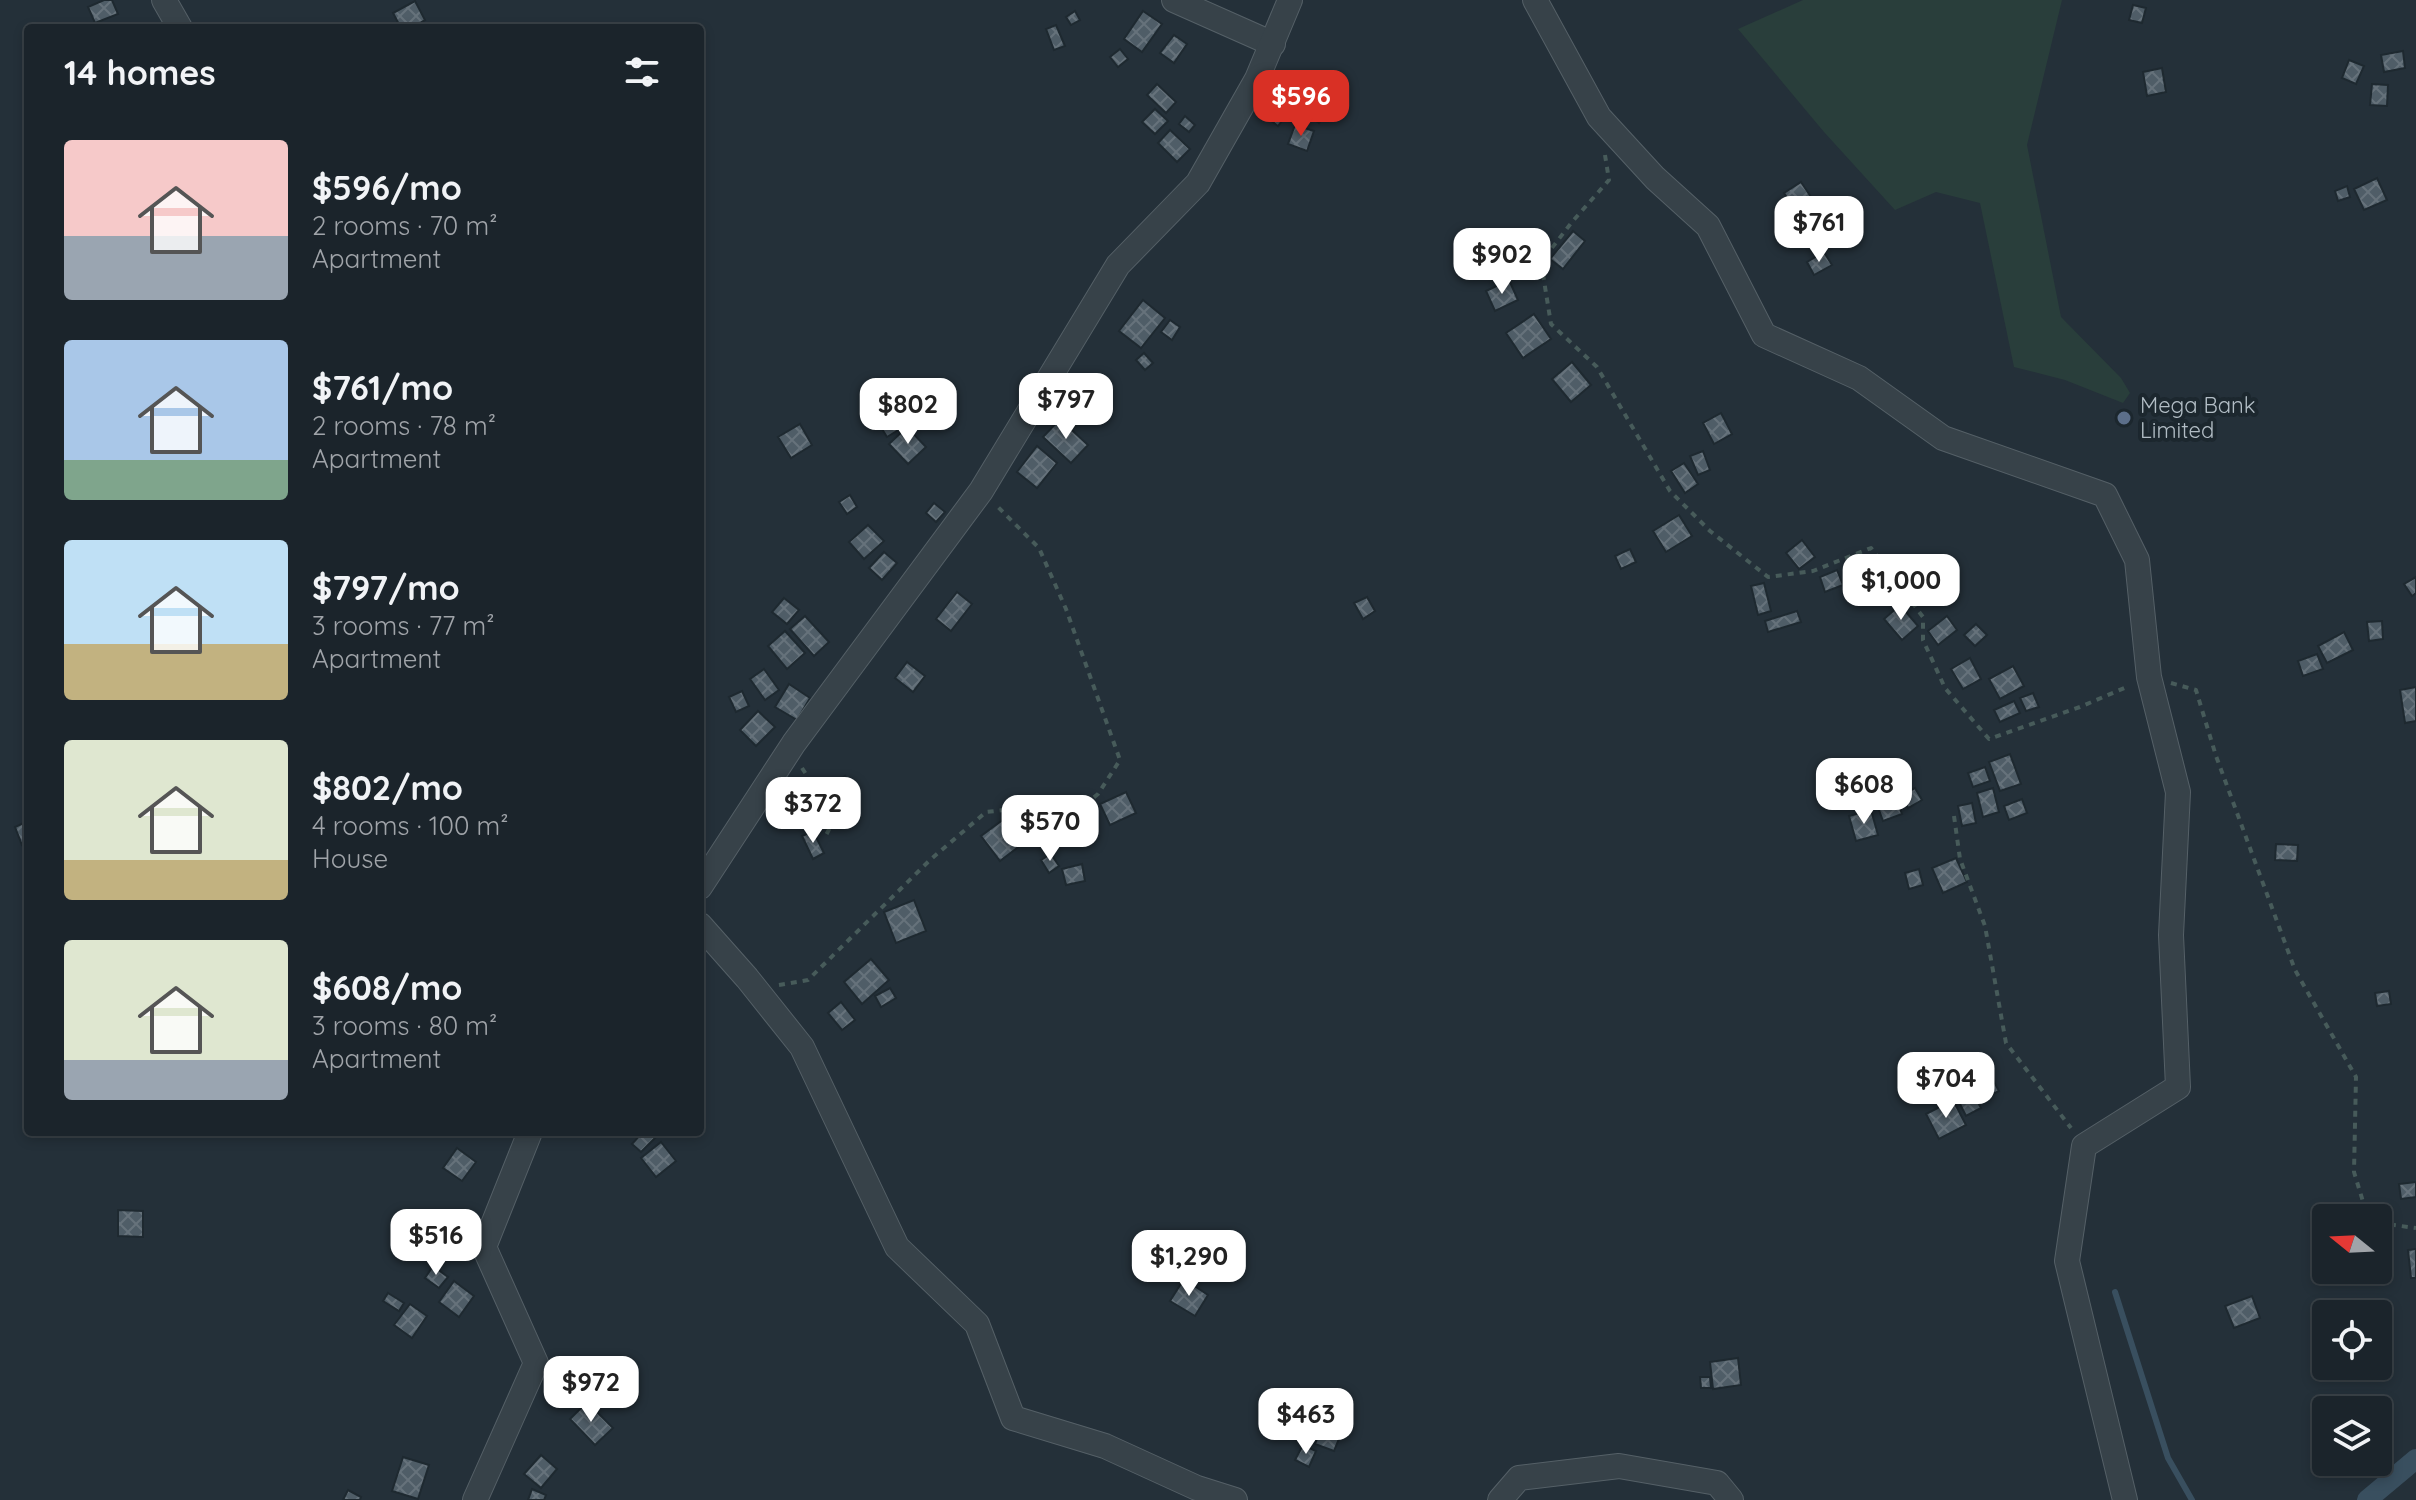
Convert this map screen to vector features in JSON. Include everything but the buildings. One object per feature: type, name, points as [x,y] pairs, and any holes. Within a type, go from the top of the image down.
[{"type":"street","points":[[164,0],[178,24]]},
{"type":"street","points":[[1174,0],[1273,44]]},
{"type":"street","points":[[704,881],[794,743],[981,491],[1118,265],[1198,183],[1257,79],[1290,0]]},
{"type":"street","points":[[1535,0],[1599,117],[1655,178],[1708,226],[1764,335],[1859,378],[1943,438],[2105,495],[2137,560],[2149,677],[2178,792],[2171,935],[2178,1087],[2084,1146],[2067,1261],[2125,1500]]},
{"type":"street","points":[[704,930],[802,1047],[897,1247],[977,1324],[1013,1418],[1105,1446],[1197,1488],[1235,1500]]},
{"type":"street","points":[[475,1500],[536,1363],[484,1247],[528,1136]]},
{"type":"street","points":[[1500,1500],[1519,1478],[1619,1466],[1717,1483],[1731,1500]]},
{"type":"path","points":[[1599,117],[1609,180],[1541,262],[1551,324],[1597,367],[1670,491],[1710,531],[1768,577],[1813,571],[1871,548],[1923,617],[1923,640],[1945,688],[1989,739],[2080,707],[2149,677],[2196,690],[2216,756],[2295,970],[2356,1077],[2354,1172],[2364,1204]]},
{"type":"path","points":[[757,990],[808,980],[930,860],[986,812],[1023,808],[1060,825],[1098,794],[1120,760],[1066,609],[1039,548],[981,491]]},
{"type":"path","points":[[794,743],[803,769],[835,818],[824,839]]},
{"type":"path","points":[[1954,816],[1960,859],[1985,926],[2006,1043],[2056,1105],[2084,1146]]},
{"type":"path","points":[[2392,1225],[2416,1228]]},
{"type":"green space","points":[[1803,0],[2062,0],[2027,145],[2061,317],[2121,378],[2130,393],[2123,403],[2065,380],[2014,367],[1980,203],[1936,192],[1895,210],[1824,132],[1738,29]]},
{"type":"waterway","points":[[2115,1292],[2168,1458],[2192,1500]]},
{"type":"waterway","points":[[2367,1500],[2416,1459]]},
{"type":"place","name":"Mega Bank Limited","points":[[2124,418]]}]
